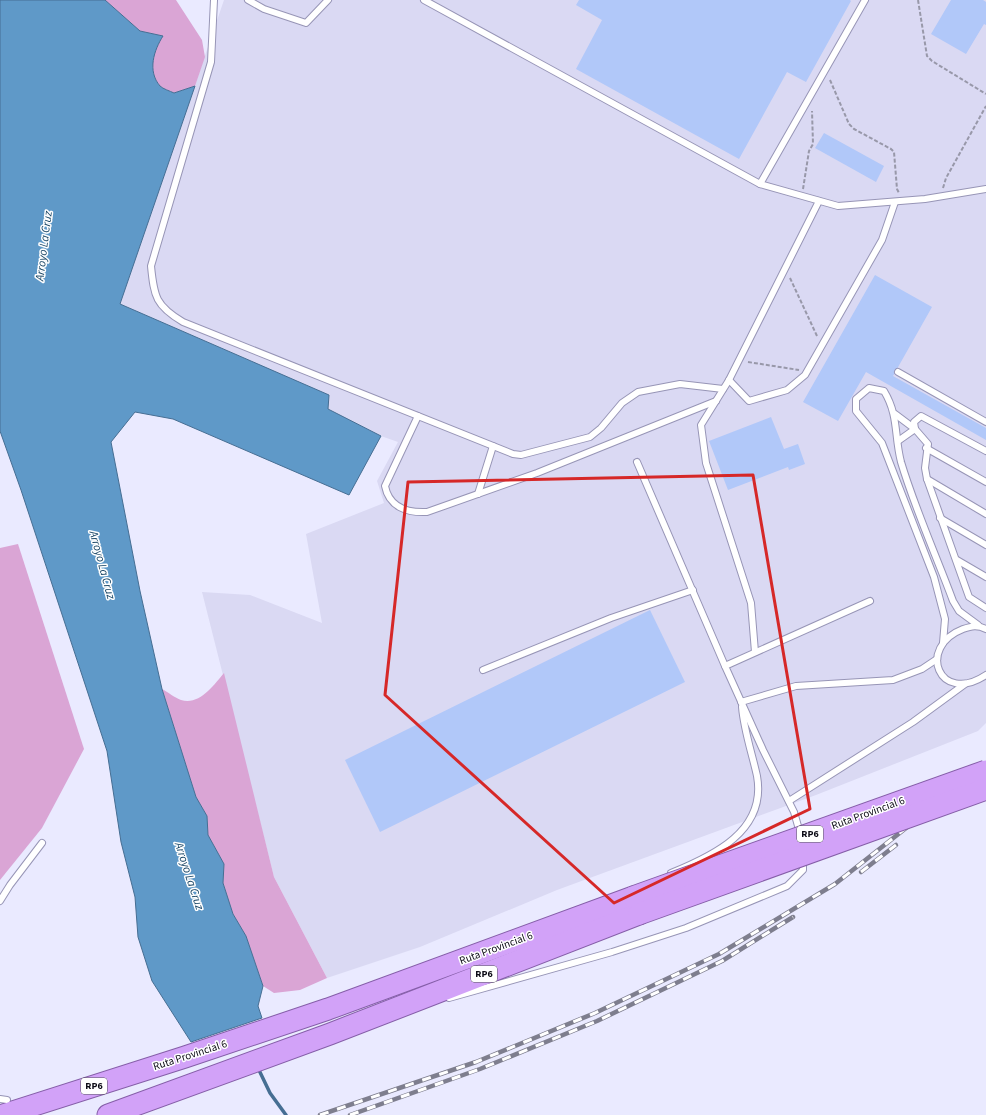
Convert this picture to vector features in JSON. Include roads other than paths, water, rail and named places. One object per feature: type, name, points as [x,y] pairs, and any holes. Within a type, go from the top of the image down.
[{"type":"highway","name":"Ruta Provincial 6","points":[[108,1115],[336,1031],[636,906],[986,771]]},
{"type":"highway","name":"Ruta Provincial 6","points":[[2,1104],[185,1057],[328,1009],[468,958],[636,906],[986,788]]},
{"type":"lane","points":[[214,0],[211,62],[151,266],[153,287],[158,300],[166,312],[183,322],[521,456],[590,437],[601,428],[622,403],[638,392],[680,384],[723,389]]},
{"type":"lane","points":[[248,0],[264,9],[306,23],[328,0]]},
{"type":"lane","points":[[424,0],[760,184],[838,206],[940,197],[986,189]]},
{"type":"lane","points":[[760,184],[865,0]]},
{"type":"lane","points":[[755,652],[751,603],[706,464],[701,424],[729,380],[819,201]]},
{"type":"lane","points":[[729,380],[749,401],[787,390],[807,372],[882,240],[895,202]]},
{"type":"lane","points":[[898,372],[986,422]]},
{"type":"lane","points":[[965,684],[953,684],[944,679],[939,669],[937,659],[943,643],[946,619],[934,577],[882,443],[856,411],[856,398],[869,388],[884,391],[891,403],[895,414],[901,461],[953,601],[959,611],[986,629]]},
{"type":"lane","points":[[418,416],[385,486],[387,497],[399,506],[415,512],[427,512],[537,473],[716,400]]},
{"type":"lane","points":[[895,414],[915,429],[928,444],[926,448],[925,468],[927,479],[940,518],[957,560],[969,597],[986,608]]},
{"type":"lane","points":[[915,429],[914,422],[922,416],[986,451]]},
{"type":"lane","points":[[898,441],[915,429]]},
{"type":"lane","points":[[478,494],[493,446]]},
{"type":"lane","points":[[926,448],[986,482]]},
{"type":"lane","points":[[637,462],[762,750],[794,812],[801,841]]},
{"type":"lane","points":[[927,479],[986,514]]},
{"type":"lane","points":[[940,518],[986,545]]},
{"type":"lane","points":[[957,560],[986,577]]},
{"type":"lane","points":[[483,670],[611,618],[693,590]]},
{"type":"lane","points":[[725,666],[870,601]]},
{"type":"lane","points":[[943,643],[957,631],[978,625]]},
{"type":"lane","points":[[741,702],[796,686],[893,680],[922,669],[937,659]]},
{"type":"lane","points":[[788,801],[913,722],[965,684],[986,675]]},
{"type":"lane","points":[[664,875],[700,861],[728,843],[746,828],[757,803],[757,778],[744,729],[741,702]]},
{"type":"lane","points":[[0,901],[10,885],[42,843]]},
{"type":"lane","points":[[439,1001],[627,947],[686,928],[760,898],[787,886],[803,870],[803,848]]},
{"type":"lane","points":[[468,958],[580,909]]},
{"type":"lane","points":[[336,1031],[424,1005]]},
{"type":"water","points":[[0,0],[105,0],[140,31],[163,36],[153,61],[154,74],[160,86],[174,93],[195,86],[120,304],[329,395],[328,409],[381,436],[349,495],[173,419],[135,412],[111,442],[140,591],[162,689],[196,797],[207,816],[208,835],[224,864],[223,883],[233,914],[246,936],[263,986],[258,1006],[262,1018],[191,1042],[152,981],[138,937],[135,897],[121,842],[107,751],[21,490],[0,431]]},
{"type":"waterway","name":"Arroyo La Cruz","points":[[258,1068],[270,1093],[286,1115]]},
{"type":"railway","points":[[320,1115],[476,1062],[595,1013],[719,954],[835,884],[986,765]]},
{"type":"railway","points":[[861,872],[896,845]]},
{"type":"railway","points":[[350,1115],[480,1069],[597,1021],[722,961],[793,917]]}]
